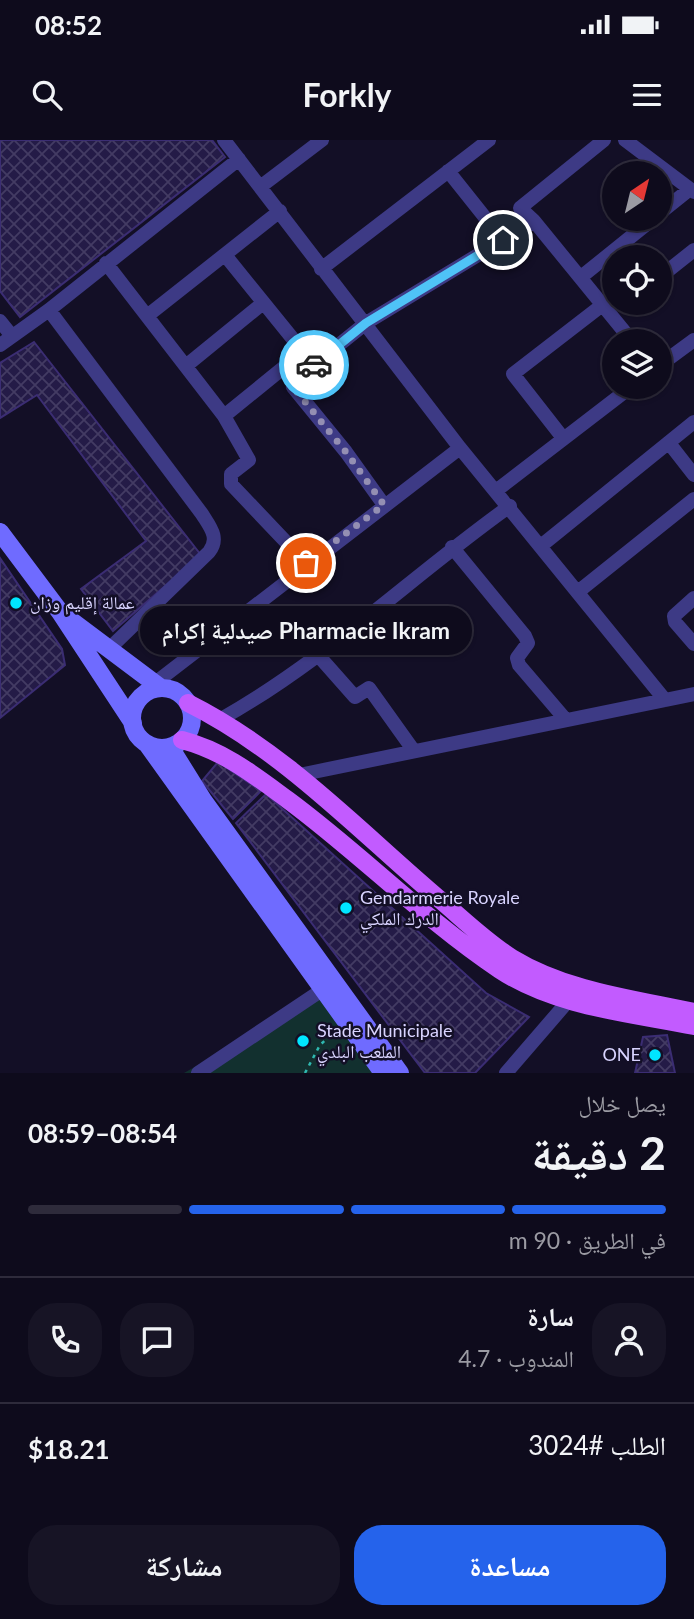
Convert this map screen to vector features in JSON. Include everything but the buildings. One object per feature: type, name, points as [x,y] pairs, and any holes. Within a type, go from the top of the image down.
[{"type":"main road","points":[[0,532],[60,612],[133,723],[140,738],[329,985],[400,1073]]},
{"type":"main road","points":[[60,612],[158,685],[181,695],[188,703],[221,719],[299,775],[428,890],[512,958],[589,989],[694,1012]]},
{"type":"main road","points":[[133,723],[133,713],[143,695],[158,685]]},
{"type":"main road","points":[[176,744],[192,723],[188,703]]},
{"type":"main road","points":[[147,744],[176,744],[214,750],[251,772],[320,824],[416,906],[502,971],[569,1000],[694,1026]]},
{"type":"main road","points":[[176,744],[190,781],[329,985],[345,1021],[383,1073]]},
{"type":"street","points":[[224,140],[460,448],[542,545],[665,699]]},
{"type":"street","points":[[260,187],[322,140]]},
{"type":"street","points":[[321,269],[489,140]]},
{"type":"street","points":[[602,294],[581,277],[520,208],[604,140]]},
{"type":"street","points":[[625,140],[692,190],[672,204]]},
{"type":"street","points":[[0,321],[6,341],[239,159]]},
{"type":"street","points":[[448,171],[503,240]]},
{"type":"street","points":[[148,316],[279,211]]},
{"type":"street","points":[[384,505],[346,452],[293,387],[314,365],[366,323],[534,221]]},
{"type":"street","points":[[581,277],[638,231]]},
{"type":"street","points":[[672,267],[694,250]]},
{"type":"street","points":[[226,255],[314,365]]},
{"type":"street","points":[[106,263],[187,365],[224,416],[249,460],[231,474],[231,484],[306,563]]},
{"type":"street","points":[[187,365],[263,303]]},
{"type":"street","points":[[564,438],[513,374],[602,305]]},
{"type":"street","points":[[49,310],[202,514],[215,538],[209,552],[110,648]]},
{"type":"street","points":[[672,356],[694,340]]},
{"type":"street","points":[[224,416],[303,351]]},
{"type":"street","points":[[497,490],[615,399]]},
{"type":"street","points":[[542,545],[694,422]]},
{"type":"street","points":[[669,443],[694,475]]},
{"type":"street","points":[[158,685],[306,563],[460,448]]},
{"type":"street","points":[[579,592],[694,499]]},
{"type":"street","points":[[221,719],[317,654],[452,547],[510,506]]},
{"type":"street","points":[[452,547],[525,636],[527,643],[517,658],[519,665],[566,720]]},
{"type":"street","points":[[694,597],[674,616],[675,622],[694,644]]},
{"type":"street","points":[[317,654],[355,697],[369,688],[414,751]]},
{"type":"street","points":[[299,775],[694,694]]},
{"type":"street","points":[[198,1073],[329,985]]},
{"type":"street","points":[[506,1073],[569,1000]]},
{"type":"path","points":[[305,1073],[320,1045],[345,1021]]},
{"type":"green space","name":"Stade Municipale الملعب البلدي","points":[[328,991],[389,1073],[184,1073]]},
{"type":"way so far","points":[[306,563],[384,505],[346,452],[293,387],[297,379],[314,365]]},
{"type":"place","name":"Pharmacie Ikram صيدلية إكرام","points":[[306,563]]},
{"type":"place","name":"عمالة إقليم وزان","points":[[16,603]]},
{"type":"place","name":"Gendarmerie Royale الدرك الملكي","points":[[346,908]]},
{"type":"place","name":"Stade Municipale الملعب البلدي","points":[[303,1041]]},
{"type":"place","name":"ONE","points":[[655,1055]]},
{"type":"route","points":[[314,365],[366,323],[503,240]]}]
